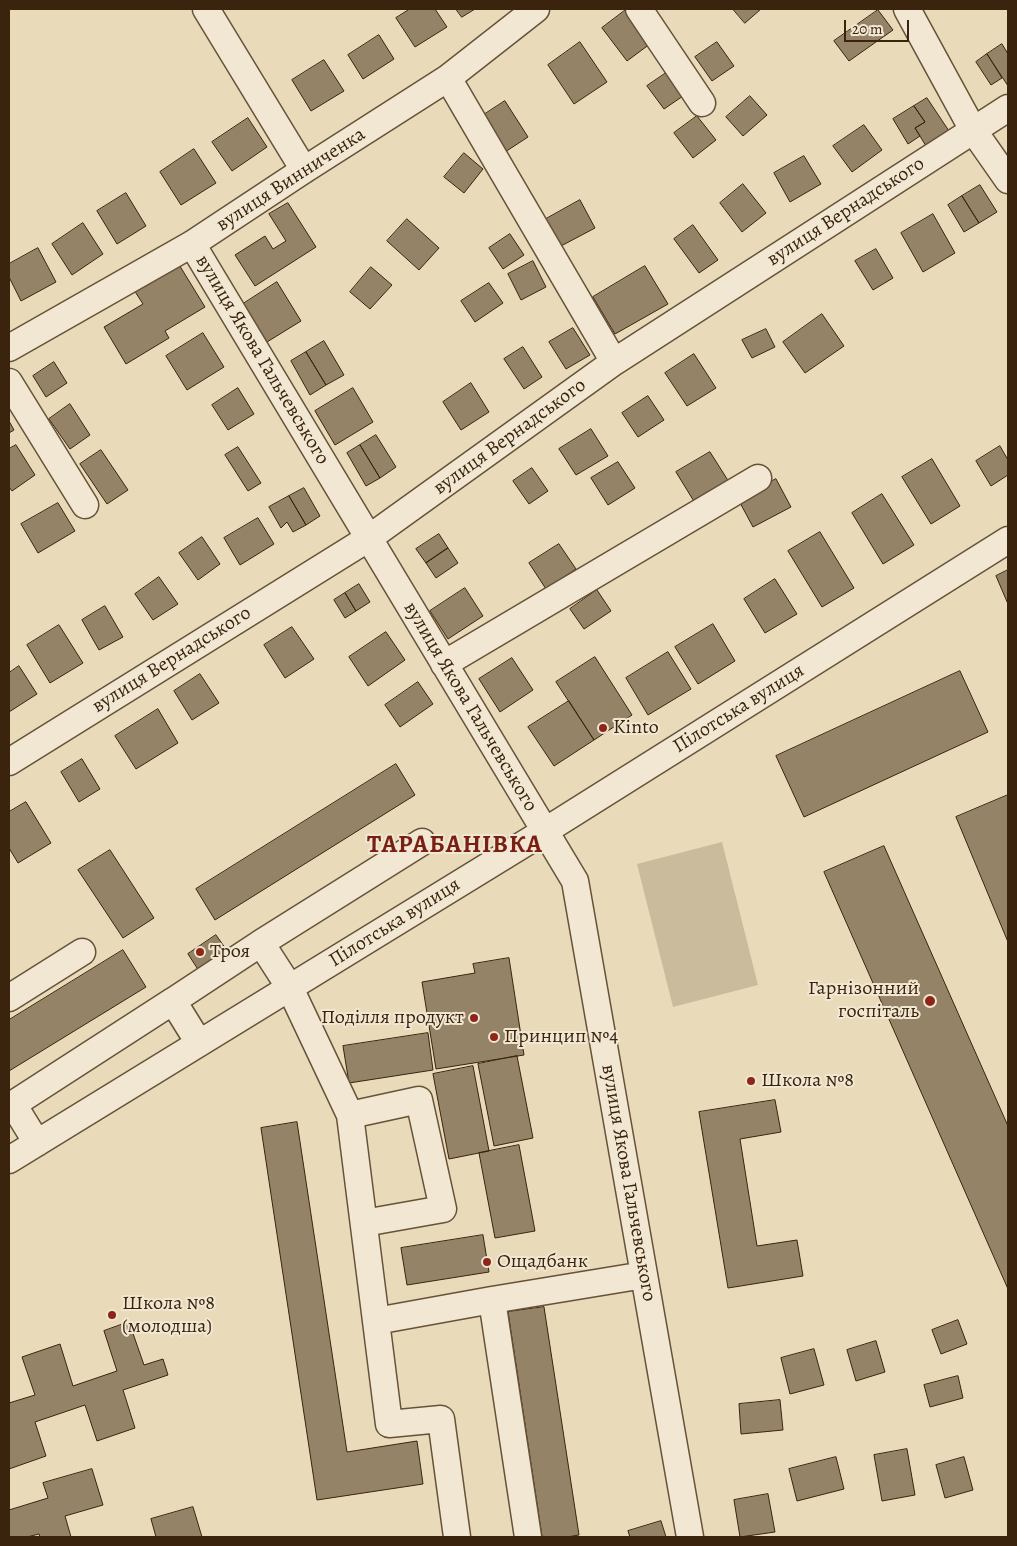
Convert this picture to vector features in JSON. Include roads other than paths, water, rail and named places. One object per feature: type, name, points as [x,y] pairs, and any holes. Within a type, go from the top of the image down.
[{"type":"street","points":[[206,9],[304,170]]},
{"type":"street","name":"вулиця Винниченка","points":[[9,348],[192,244],[448,78],[536,9]]},
{"type":"street","points":[[639,9],[702,103]]},
{"type":"street","points":[[907,9],[973,130],[1008,180]]},
{"type":"street","points":[[448,78],[614,362]]},
{"type":"street","name":"вулиця Вернадського","points":[[9,762],[369,538],[614,362],[1008,108]]},
{"type":"street","name":"вулиця Якова Гальчевського","points":[[192,244],[575,881],[690,1537]]},
{"type":"street","points":[[9,382],[85,505]]},
{"type":"street","points":[[444,664],[758,478]]},
{"type":"street","name":"Пілотська вулиця","points":[[9,1160],[545,832],[1008,540]]},
{"type":"street","points":[[37,1143],[11,1106],[260,943],[422,842]]},
{"type":"street","points":[[260,943],[290,988],[350,1115],[389,1424],[441,1420],[457,1537]]},
{"type":"street","points":[[9,998],[82,952]]},
{"type":"street","points":[[173,1000],[199,1043]]},
{"type":"street","points":[[350,1115],[420,1100],[443,1209],[364,1223]]},
{"type":"street","points":[[376,1321],[644,1275]]},
{"type":"street","points":[[492,1300],[528,1537]]},
{"type":"place","name":"Kinto","points":[[603,728]]},
{"type":"place","name":"Троя","points":[[200,952]]},
{"type":"place","name":"Гарнізонний госпіталь","points":[[930,1001]]},
{"type":"place","name":"Поділля продукт","points":[[474,1018]]},
{"type":"place","name":"Принцип №4","points":[[494,1037]]},
{"type":"place","name":"Школа №8","points":[[751,1081]]},
{"type":"place","name":"Ощадбанк","points":[[487,1262]]},
{"type":"place","name":"Школа №8 (молодша)","points":[[112,1315]]},
{"type":"district","name":"ТАРАБАНІВКА","points":[[455,846]]}]
